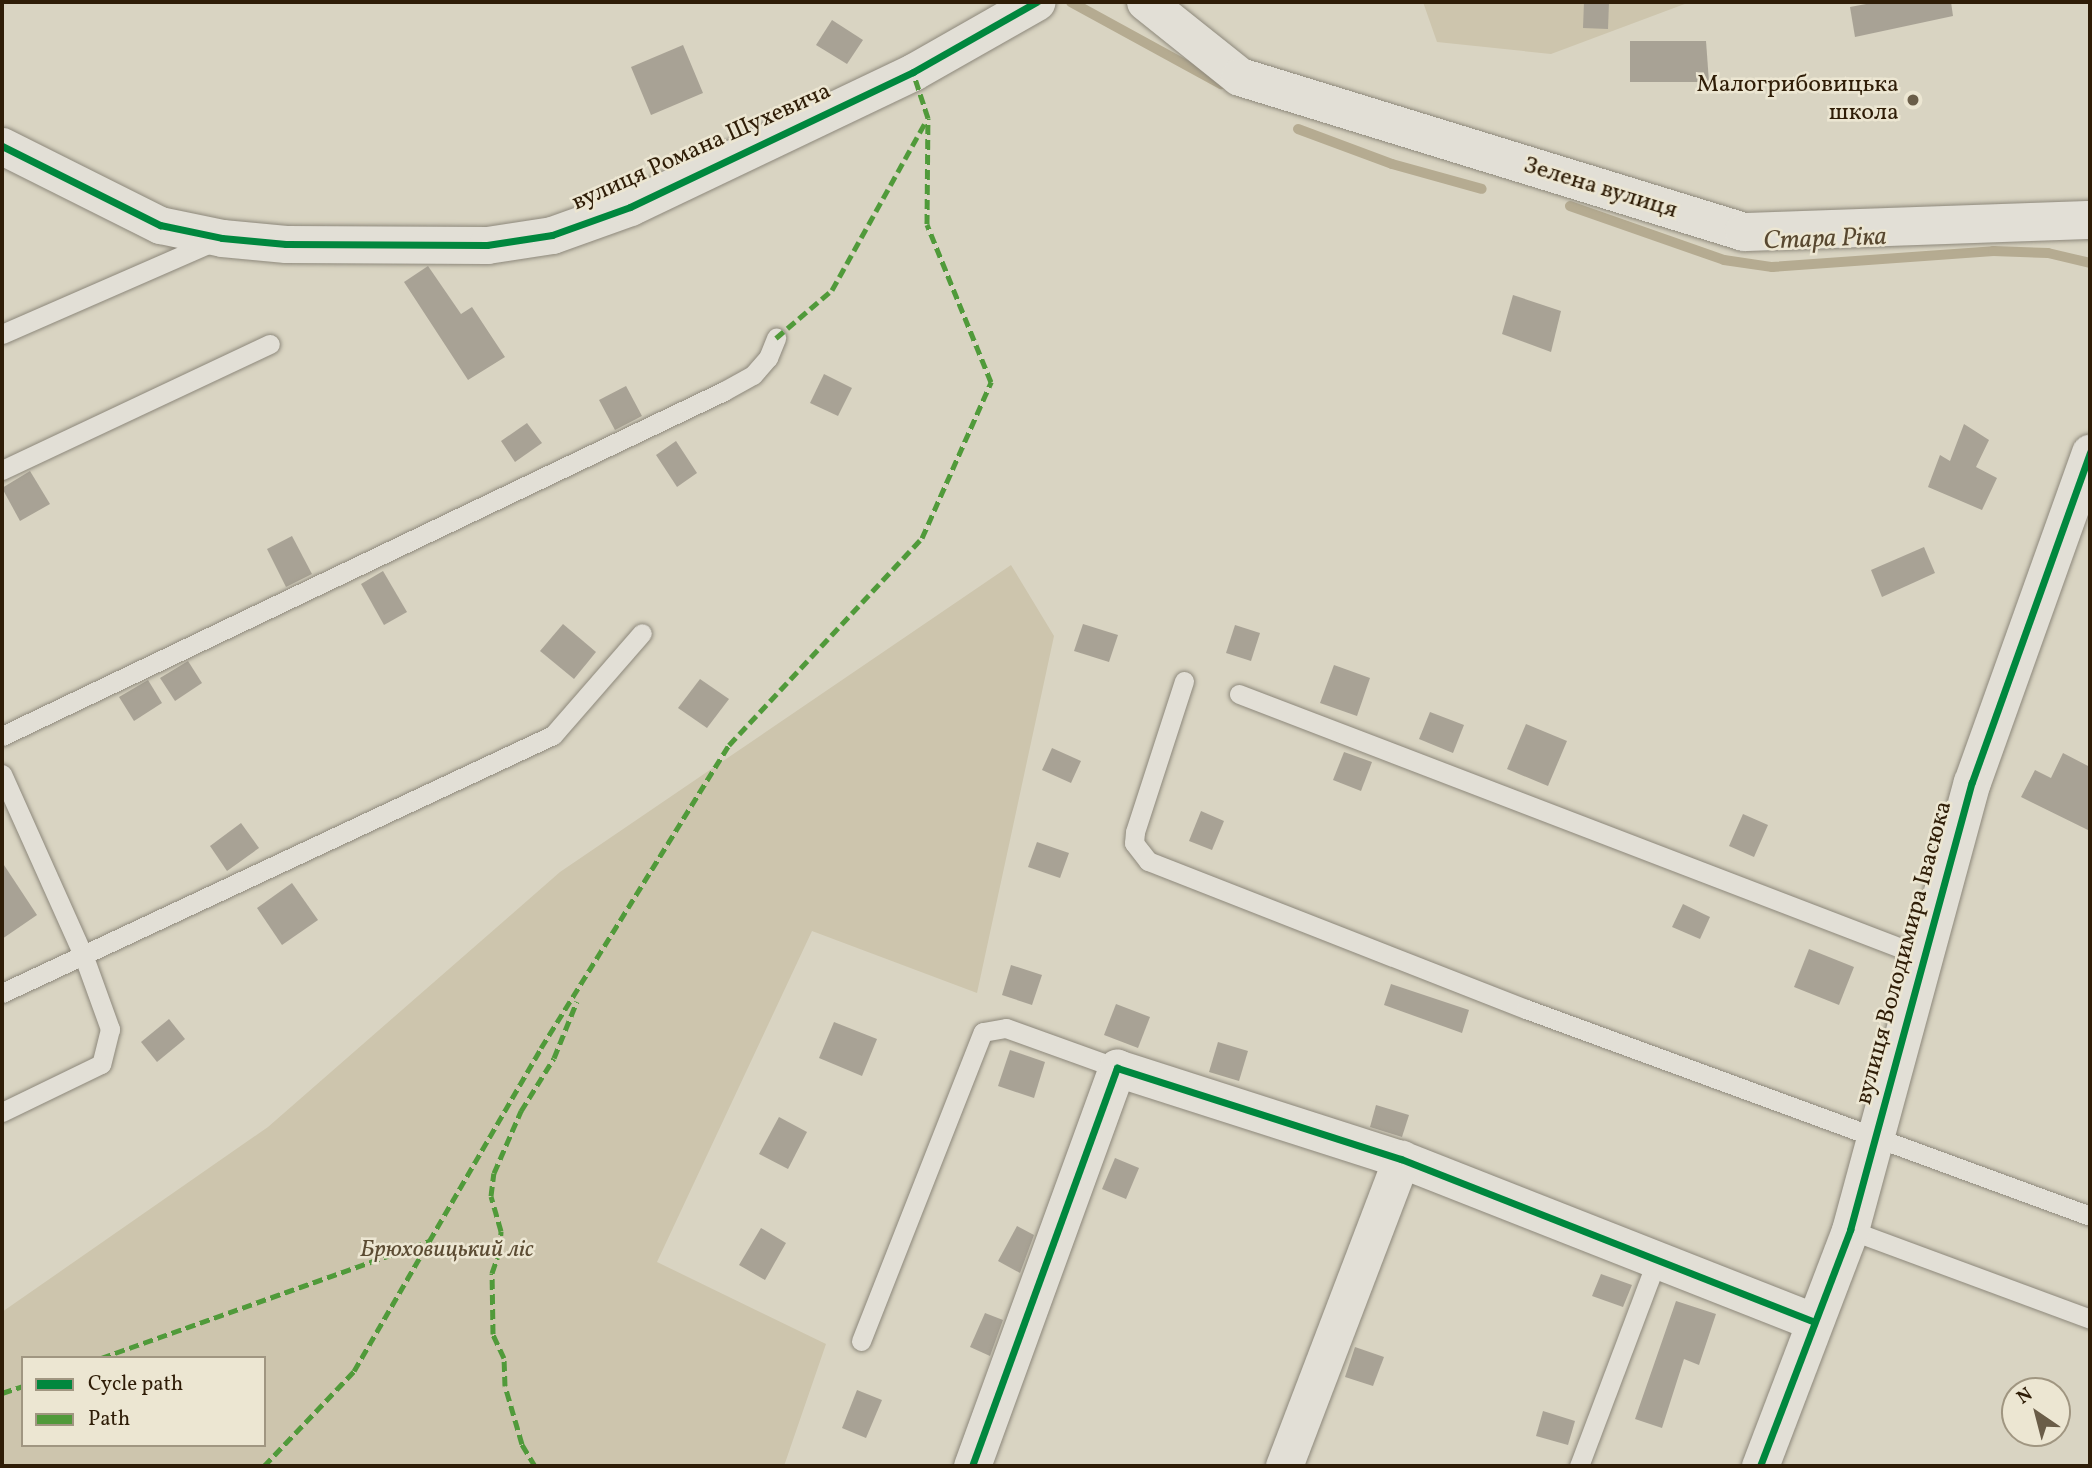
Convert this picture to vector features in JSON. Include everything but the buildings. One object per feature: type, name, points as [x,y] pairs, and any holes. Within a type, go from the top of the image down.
[{"type":"street","name":"Зелена вулиця","points":[[1146,2],[1240,77],[1744,232],[2090,220]]},
{"type":"street","name":"вулиця Романа Шухевича","points":[[2,146],[160,225],[222,238],[286,244],[487,245],[552,235],[630,207],[913,72],[1020,11]]},
{"type":"street","name":"вулиця Володимира Івасюка","points":[[1760,1466],[1850,1230],[1972,782],[2090,452]]},
{"type":"street","points":[[972,1466],[1117,1068],[1401,1159],[1656,1262],[1814,1322]]},
{"type":"street","points":[[1284,1466],[1401,1159]]},
{"type":"lane","points":[[2,334],[222,238]]},
{"type":"lane","points":[[2,737],[724,391],[753,374],[768,358],[776,338]]},
{"type":"lane","points":[[2,470],[270,344]]},
{"type":"lane","points":[[2,993],[84,957],[553,735],[642,634]]},
{"type":"lane","points":[[1184,681],[1135,832],[1134,843],[1148,861],[1874,1140],[2090,1216]]},
{"type":"lane","points":[[1238,694],[1924,957]]},
{"type":"lane","points":[[2,774],[84,957],[110,1028],[101,1064],[2,1112]]},
{"type":"lane","points":[[860,1340],[983,1032],[1006,1028],[1117,1068]]},
{"type":"lane","points":[[1850,1230],[2090,1319]]},
{"type":"lane","points":[[1579,1466],[1656,1262]]},
{"type":"green space","points":[[1423,2],[1690,2],[1551,54],[1437,42]]},
{"type":"green space","name":"Брюховицький ліс","points":[[1011,565],[1054,636],[977,993],[812,931],[657,1262],[826,1344],[784,1466],[2,1466],[2,1312],[268,1127],[560,872]]},
{"type":"waterway","name":"Стара Ріка","points":[[1071,2],[1221,84]]},
{"type":"waterway","name":"Стара Ріка","points":[[1298,129],[1392,164],[1482,189]]},
{"type":"waterway","name":"Стара Ріка","points":[[1570,206],[1724,260],[1772,267],[1993,251],[2048,253],[2090,263]]},
{"type":"marked path","points":[[264,1466],[354,1371],[541,1048],[729,745],[922,538],[991,382],[927,224],[928,118],[913,72]]},
{"type":"marked path","points":[[776,338],[832,290],[926,121]]},
{"type":"marked path","points":[[535,1466],[522,1444],[505,1386],[504,1358],[493,1334],[492,1273],[500,1250],[501,1231],[491,1196],[494,1173],[521,1111],[554,1058],[577,1001]]},
{"type":"marked path","points":[[107,1356],[430,1241]]},
{"type":"marked path","points":[[2,1393],[21,1387]]},
{"type":"cycle path","points":[[2,146],[160,225],[222,238],[286,244],[487,245],[552,235],[630,207],[913,72],[1036,2]]},
{"type":"cycle path","points":[[1760,1466],[1850,1230],[1972,782],[2090,452]]},
{"type":"cycle path","points":[[972,1466],[1117,1068],[1401,1159],[1814,1322]]},
{"type":"place","name":"Малогрибовицька школа","points":[[1913,100]]}]
